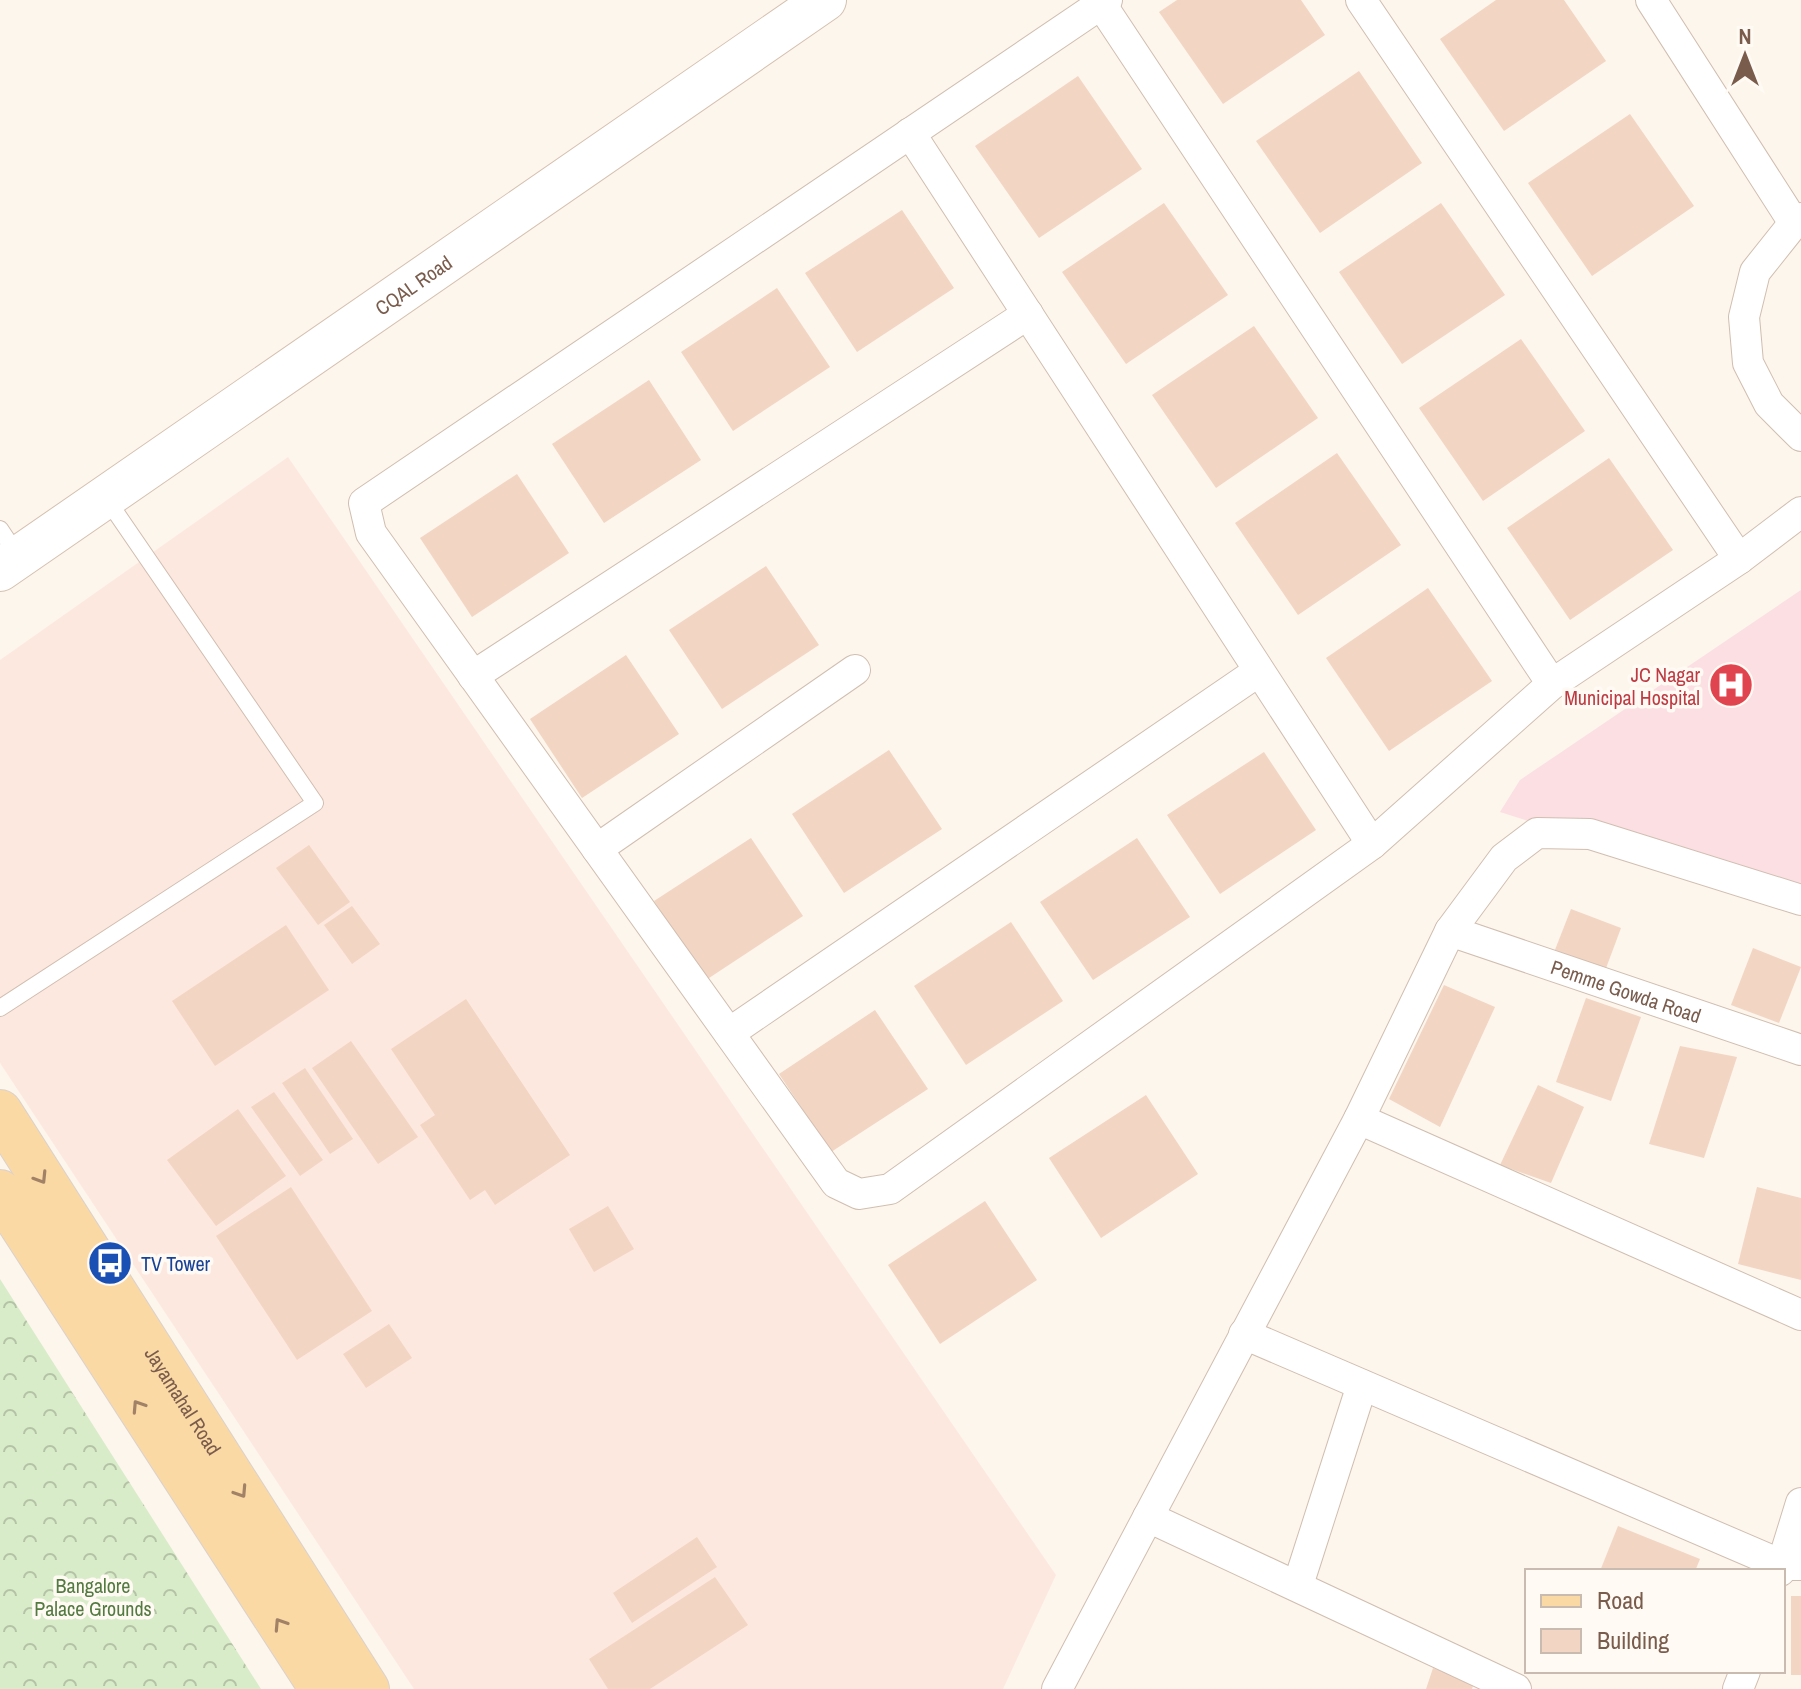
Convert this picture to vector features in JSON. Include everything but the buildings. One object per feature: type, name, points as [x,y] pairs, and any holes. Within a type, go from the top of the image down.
[{"type":"main road","name":"CQAL Road","points":[[6,552],[105,497],[825,0]]},
{"type":"main road","name":"Jayamahal Road","points":[[0,1112],[367,1689]]},
{"type":"main road","name":"Jayamahal Road","points":[[0,1192],[322,1689]]},
{"type":"street","points":[[1361,0],[1739,559]]},
{"type":"street","points":[[1651,0],[1798,220],[1755,272],[1744,317],[1748,363],[1769,404],[1801,436]]},
{"type":"street","points":[[1552,684],[1104,2],[364,503],[371,533],[836,1183],[859,1194],[890,1189],[1372,844],[1552,684],[1739,559],[1801,512]]},
{"type":"street","points":[[910,133],[1372,844]]},
{"type":"street","points":[[473,676],[1028,314]]},
{"type":"street","points":[[597,849],[855,670]]},
{"type":"street","points":[[729,1033],[1259,671]]},
{"type":"street","points":[[1057,1689],[1359,1119],[1450,931],[1504,858],[1537,833],[1590,834],[1801,900]]},
{"type":"street","name":"Pemme Gowda Road","points":[[1450,931],[1801,1050]]},
{"type":"street","points":[[1359,1119],[1801,1315]]},
{"type":"street","points":[[1244,1334],[1788,1567],[1801,1503]]},
{"type":"street","points":[[1298,1585],[1362,1385]]},
{"type":"street","points":[[1148,1517],[1516,1689]]},
{"type":"lane","points":[[0,1008],[315,803],[105,497]]},
{"type":"shaded area","points":[[288,457],[1056,1575],[1003,1689],[414,1689],[0,1063],[0,660]]},
{"type":"shaded area","name":"JC Nagar Municipal Hospital","points":[[1801,590],[1801,908],[1500,812],[1520,780]]},
{"type":"green space","name":"Bangalore Palace Grounds","points":[[0,1279],[261,1689],[0,1689]]},
{"type":"place","name":"JC Nagar Municipal Hospital","points":[[1731,685]]},
{"type":"place","name":"TV Tower","points":[[110,1263]]}]
